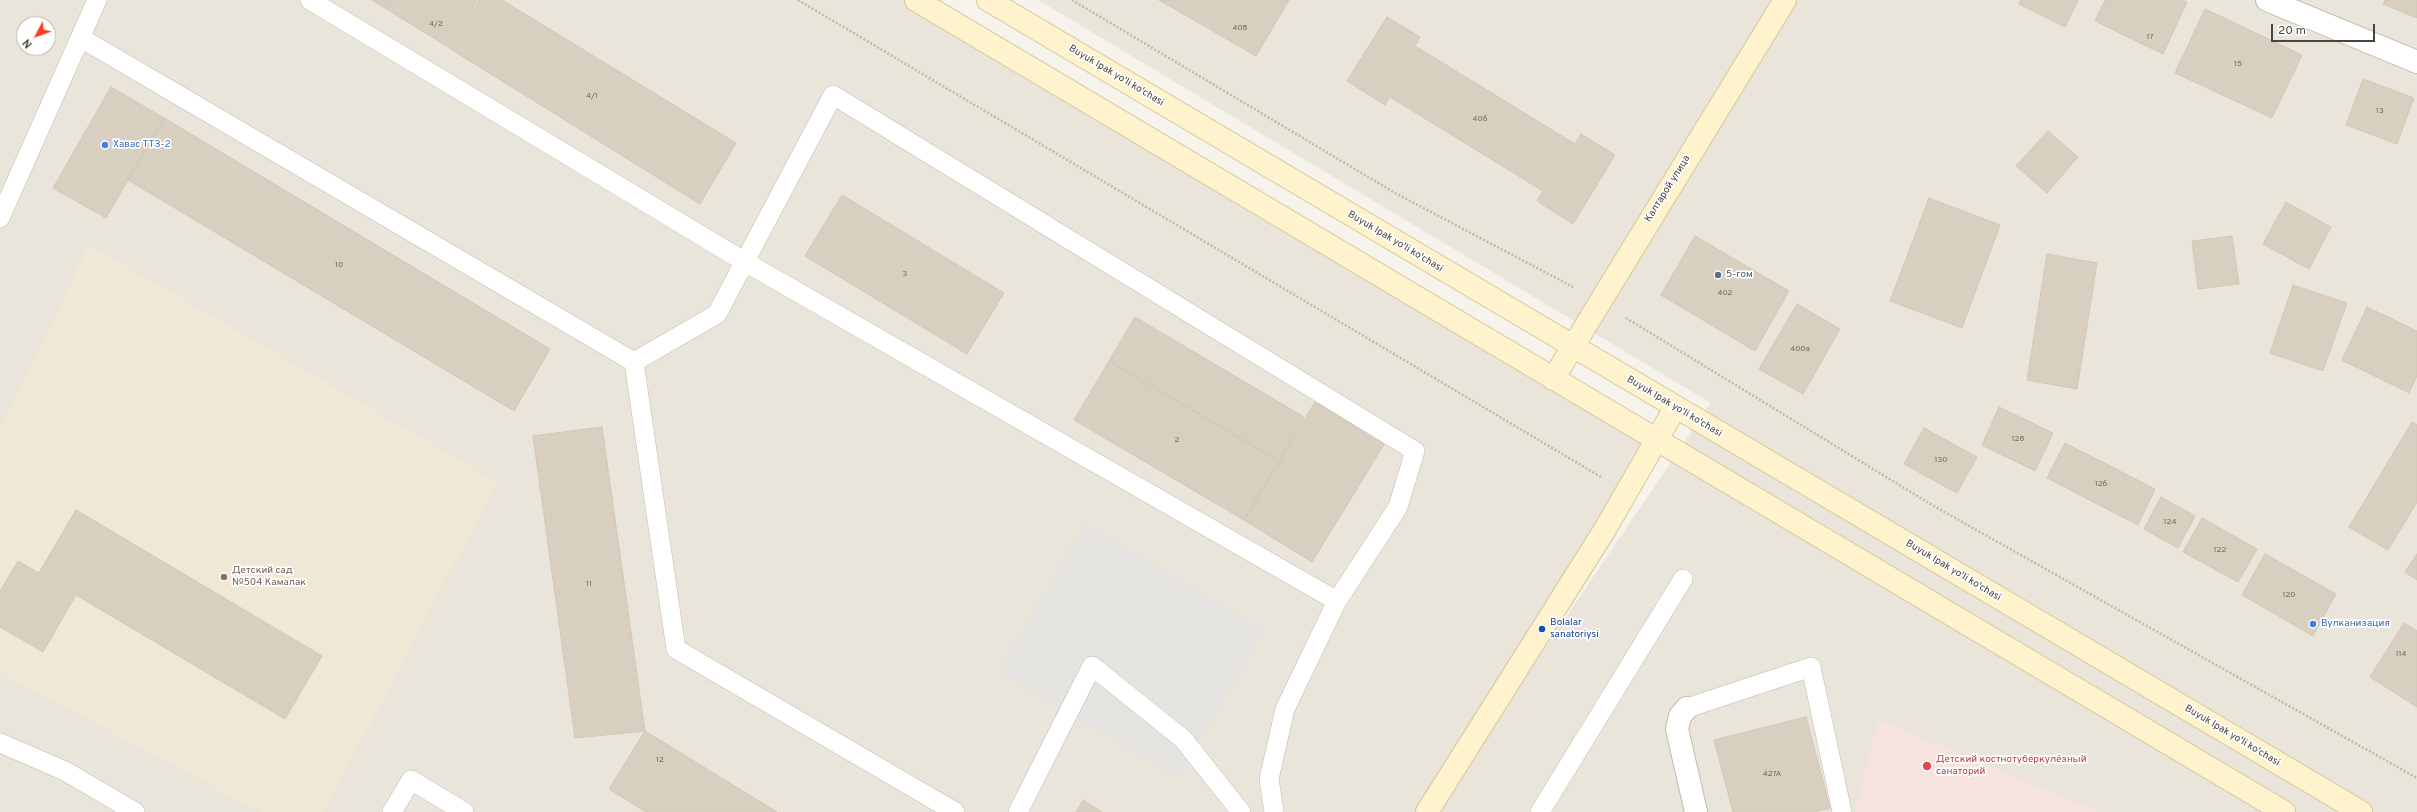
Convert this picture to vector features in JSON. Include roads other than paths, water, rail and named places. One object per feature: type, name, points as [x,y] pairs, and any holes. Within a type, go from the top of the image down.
[{"type":"main road","points":[[916,0],[2284,812]]},
{"type":"main road","name":"Buyuk Ipak yo'li ko'chasi","points":[[988,0],[1675,408],[2361,812]]},
{"type":"main road","name":"Калтарой улица","points":[[1553,379],[1599,301],[1785,0]]},
{"type":"main road","points":[[1428,812],[1604,531],[1675,408]]},
{"type":"street","points":[[2267,0],[2417,62]]},
{"type":"street","points":[[1687,708],[1680,716],[1677,730],[1696,812]]},
{"type":"lane","points":[[0,218],[97,0]]},
{"type":"lane","points":[[310,0],[745,262],[1337,601]]},
{"type":"lane","points":[[81,38],[634,362]]},
{"type":"lane","points":[[634,362],[718,314],[833,95],[1415,451],[1398,507],[1337,601],[1285,709],[1269,779],[1274,812]]},
{"type":"lane","points":[[634,362],[676,648],[955,812]]},
{"type":"lane","points":[[1540,812],[1683,579]]},
{"type":"lane","points":[[1018,812],[1092,666],[1183,739],[1242,812]]},
{"type":"lane","points":[[1687,708],[1810,667],[1842,812]]},
{"type":"lane","points":[[0,743],[64,772],[135,812]]},
{"type":"lane","points":[[392,812],[411,780],[464,812]]},
{"type":"place","name":"Хавас ТТЗ-2","points":[[105,145]]},
{"type":"place","name":"5-гом","points":[[1718,275]]},
{"type":"place","name":"Детский сад №504 Камалак","points":[[224,577]]},
{"type":"place","name":"Вулканизация","points":[[2313,624]]},
{"type":"place","name":"Bolalar sanatoriysi","points":[[1542,629]]},
{"type":"place","name":"Детский костнотуберкулёзный санаторий","points":[[1927,766]]}]
